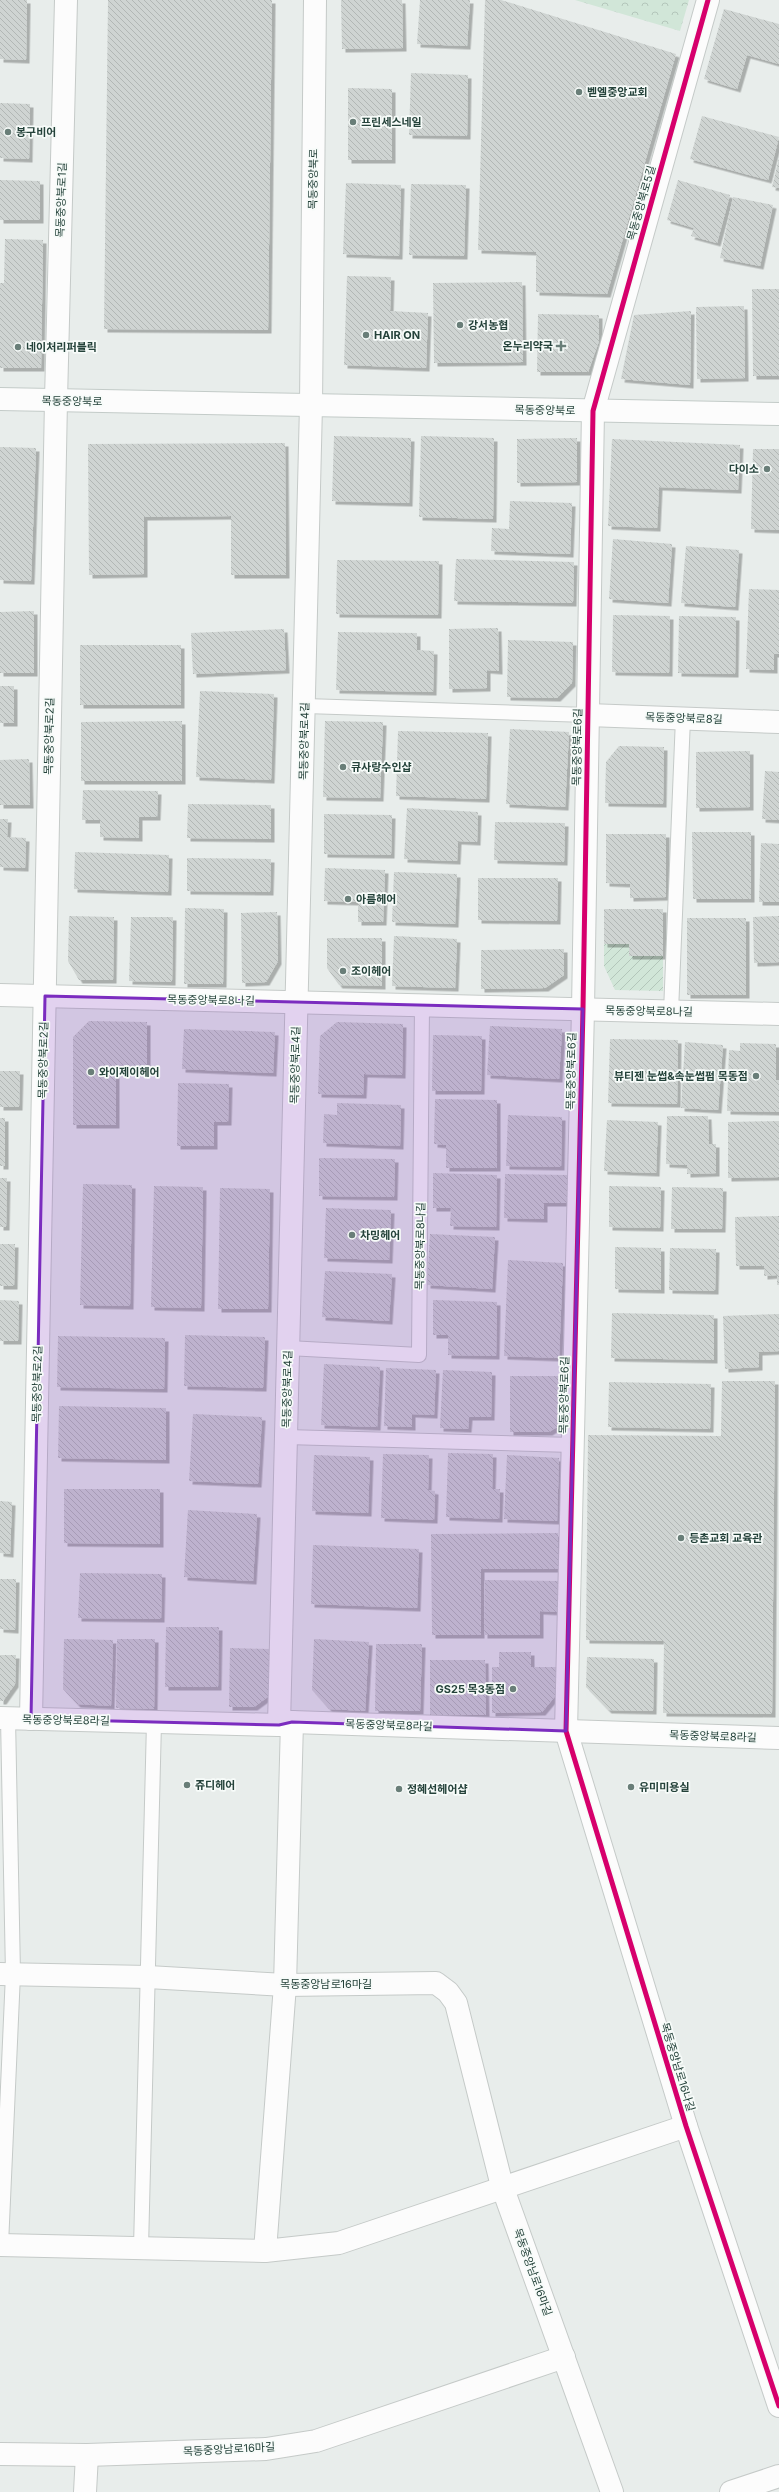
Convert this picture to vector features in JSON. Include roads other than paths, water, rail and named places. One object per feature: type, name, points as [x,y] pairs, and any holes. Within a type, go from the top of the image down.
[{"type":"street","name":"목동중앙북로1길","points":[[56,400],[66,0]]},
{"type":"street","name":"목동중앙북로","points":[[311,405],[315,0]]},
{"type":"street","name":"목동중앙북로5길","points":[[593,411],[708,0]]},
{"type":"street","name":"목동중앙북로","points":[[0,399],[779,414]]},
{"type":"street","name":"목동중앙북로2길","points":[[30,1719],[56,400]]},
{"type":"street","name":"목동중앙북로4길","points":[[265,2250],[285,1985],[286,1437],[311,405]]},
{"type":"street","name":"목동중앙북로6길","points":[[566,1731],[583,1009],[593,411]]},
{"type":"street","name":"목동중앙북로8길","points":[[588,715],[779,722]]},
{"type":"street","name":"목동중앙북로8나길","points":[[0,995],[779,1014]]},
{"type":"street","name":"목동중앙북로8라길","points":[[4,1718],[566,1731],[779,1738]]},
{"type":"street","name":"목동중앙남로16나길","points":[[566,1731],[686,2126],[779,2406]]},
{"type":"street","name":"목동중앙남로16마길","points":[[7,1974],[148,1976],[285,1985],[436,1983],[448,1992],[456,2003],[502,2186],[612,2492]]},
{"type":"street","name":"목동중앙남로16나길","points":[[502,2186],[686,2126]]},
{"type":"street","points":[[1,2245],[265,2250],[339,2243],[502,2186]]},
{"type":"street","name":"목동중앙남로16마길","points":[[0,2454],[87,2455],[266,2449],[316,2441],[564,2357]]},
{"type":"street","points":[[85,2492],[87,2455]]},
{"type":"street","points":[[731,2492],[779,2476]]},
{"type":"lane","name":"목동중앙북로6길","points":[[304,706],[588,715]]},
{"type":"lane","points":[[671,1012],[683,718]]},
{"type":"lane","name":"목동중앙북로8나길","points":[[288,1348],[419,1355],[422,1005]]},
{"type":"lane","name":"목동중앙북로6길","points":[[286,1437],[573,1445]]},
{"type":"lane","points":[[1,2245],[7,1974],[4,1718]]},
{"type":"lane","points":[[141,2248],[154,1722]]},
{"type":"place","name":"벧엘중앙교회","points":[[579,92]]},
{"type":"place","name":"프린세스네일","points":[[353,122]]},
{"type":"place","name":"봉구비어","points":[[8,132]]},
{"type":"place","name":"강서농협","points":[[460,325]]},
{"type":"place","name":"HAIR ON","points":[[366,335]]},
{"type":"place","name":"온누리약국","points":[[561,346]]},
{"type":"place","name":"네이처리퍼블릭","points":[[18,347]]},
{"type":"place","name":"다이소","points":[[767,469]]},
{"type":"place","name":"큐사랑수인샵","points":[[343,767]]},
{"type":"place","name":"아름헤어","points":[[348,899]]},
{"type":"place","name":"조이헤어","points":[[343,971]]},
{"type":"place","name":"와이제이헤어","points":[[91,1072]]},
{"type":"place","name":"뷰티젠 눈썹&속눈썹펌 목동점","points":[[756,1076]]},
{"type":"place","name":"차밍헤어","points":[[352,1235]]},
{"type":"place","name":"등촌교회 교육관","points":[[681,1538]]},
{"type":"place","name":"GS25 목3동점","points":[[513,1689]]},
{"type":"place","name":"쥬디헤어","points":[[187,1785]]},
{"type":"place","name":"유미미용실","points":[[631,1787]]},
{"type":"place","name":"정혜선헤어샵","points":[[399,1789]]}]
